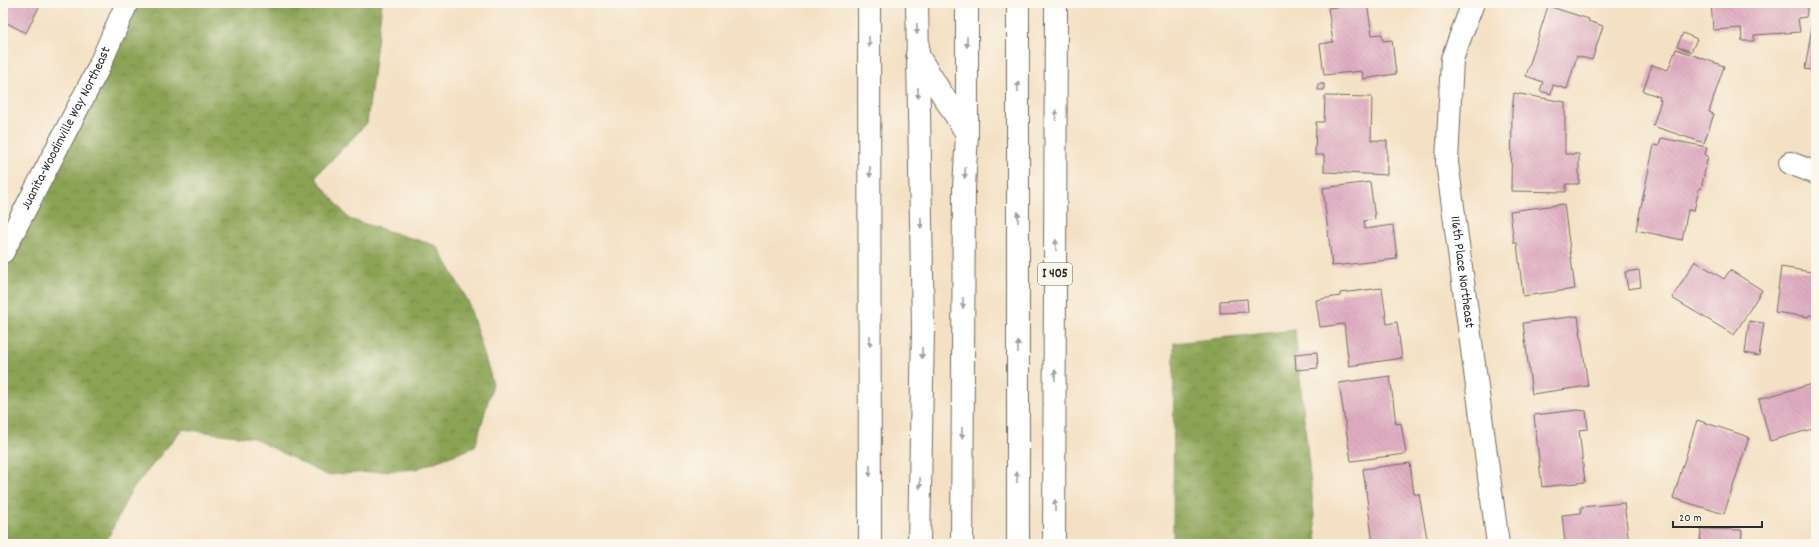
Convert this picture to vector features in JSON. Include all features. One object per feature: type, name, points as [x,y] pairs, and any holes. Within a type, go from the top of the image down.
[{"type":"main road","name":"Juanita-Woodinville Way Northeast","points":[[3,252],[97,71],[127,3]]},
{"type":"main road","points":[[869,3],[870,544]]},
{"type":"main road","points":[[916,3],[923,329],[919,544]]},
{"type":"main road","points":[[962,544],[964,188],[967,134],[968,3]]},
{"type":"main road","name":"I 405","points":[[1018,3],[1018,544]]},
{"type":"main road","name":"I 405","points":[[1054,544],[1056,3]]},
{"type":"main road","name":"116th Place Northeast","points":[[1473,3],[1452,59],[1447,162],[1498,544]]},
{"type":"main road","points":[[918,54],[967,134]]},
{"type":"main road","points":[[1790,163],[1816,173]]},
{"type":"green space","points":[[129,3],[382,3],[367,123],[315,177],[349,219],[437,246],[468,301],[493,384],[475,447],[416,469],[326,475],[253,438],[182,429],[131,491],[105,544],[3,544],[3,252]]},
{"type":"green space","points":[[1295,330],[1317,544],[1173,544],[1174,343]]},
{"type":"building","points":[[9,3],[41,3],[26,33],[3,21],[3,15]]},
{"type":"building","points":[[1367,3],[1372,35],[1382,34],[1383,41],[1392,40],[1396,74],[1363,79],[1362,71],[1324,75],[1320,44],[1333,42],[1328,8]]},
{"type":"building","points":[[1711,3],[1808,3],[1806,17],[1798,18],[1800,32],[1754,35],[1754,41],[1742,41],[1741,28],[1713,30]]},
{"type":"building","points":[[1548,6],[1589,19],[1588,21],[1603,26],[1592,60],[1577,56],[1567,89],[1553,85],[1551,94],[1540,91],[1543,82],[1526,76]]},
{"type":"building","points":[[1814,15],[1816,16],[1816,71],[1805,69]]},
{"type":"building","points":[[1683,33],[1697,39],[1691,52],[1677,46]]},
{"type":"building","points":[[1676,49],[1724,66],[1709,112],[1714,114],[1704,143],[1653,126],[1661,100],[1659,99],[1660,97],[1643,91],[1652,65],[1668,70]]},
{"type":"building","points":[[1318,84],[1324,84],[1324,90],[1318,90]]},
{"type":"building","points":[[1514,93],[1565,102],[1565,154],[1579,154],[1579,184],[1566,184],[1566,192],[1511,191],[1512,111]]},
{"type":"building","points":[[1325,96],[1372,97],[1371,140],[1387,141],[1387,175],[1324,172],[1324,155],[1315,155],[1316,122],[1324,122]]},
{"type":"building","points":[[1661,138],[1707,147],[1705,155],[1708,156],[1701,189],[1699,188],[1694,211],[1688,210],[1682,240],[1636,230],[1654,145],[1659,146]]},
{"type":"building","points":[[1370,182],[1375,219],[1364,221],[1365,229],[1393,225],[1397,259],[1332,266],[1323,188]]},
{"type":"building","points":[[1564,204],[1575,289],[1523,296],[1517,243],[1514,243],[1510,211]]},
{"type":"building","points":[[1695,261],[1724,279],[1730,270],[1762,290],[1734,335],[1672,298]]},
{"type":"building","points":[[1781,267],[1811,272],[1811,270],[1816,270],[1816,316],[1809,315],[1808,317],[1775,312]]},
{"type":"building","points":[[1639,270],[1641,287],[1628,289],[1625,272]]},
{"type":"building","points":[[1382,288],[1387,324],[1397,322],[1402,358],[1349,366],[1344,324],[1320,327],[1316,300],[1340,296],[1340,293]]},
{"type":"building","points":[[1247,299],[1248,312],[1220,313],[1220,301]]},
{"type":"building","points":[[1578,316],[1588,386],[1532,394],[1523,323]]},
{"type":"building","points":[[1749,321],[1764,323],[1759,356],[1745,353]]},
{"type":"building","points":[[1317,352],[1318,368],[1296,370],[1295,354]]},
{"type":"building","points":[[1390,376],[1396,424],[1401,423],[1406,454],[1351,461],[1339,383]]},
{"type":"building","points":[[1816,383],[1816,428],[1770,441],[1759,399]]},
{"type":"building","points":[[1578,410],[1586,411],[1588,429],[1579,430],[1585,482],[1542,487],[1534,415]]},
{"type":"building","points":[[1697,420],[1749,437],[1724,514],[1673,498]]},
{"type":"building","points":[[1410,463],[1414,494],[1419,494],[1428,544],[1373,544],[1363,469]]},
{"type":"building","points":[[1624,503],[1629,544],[1565,544],[1562,515],[1581,513],[1581,507]]},
{"type":"building","points":[[1701,529],[1742,530],[1741,544],[1700,544]]}]
